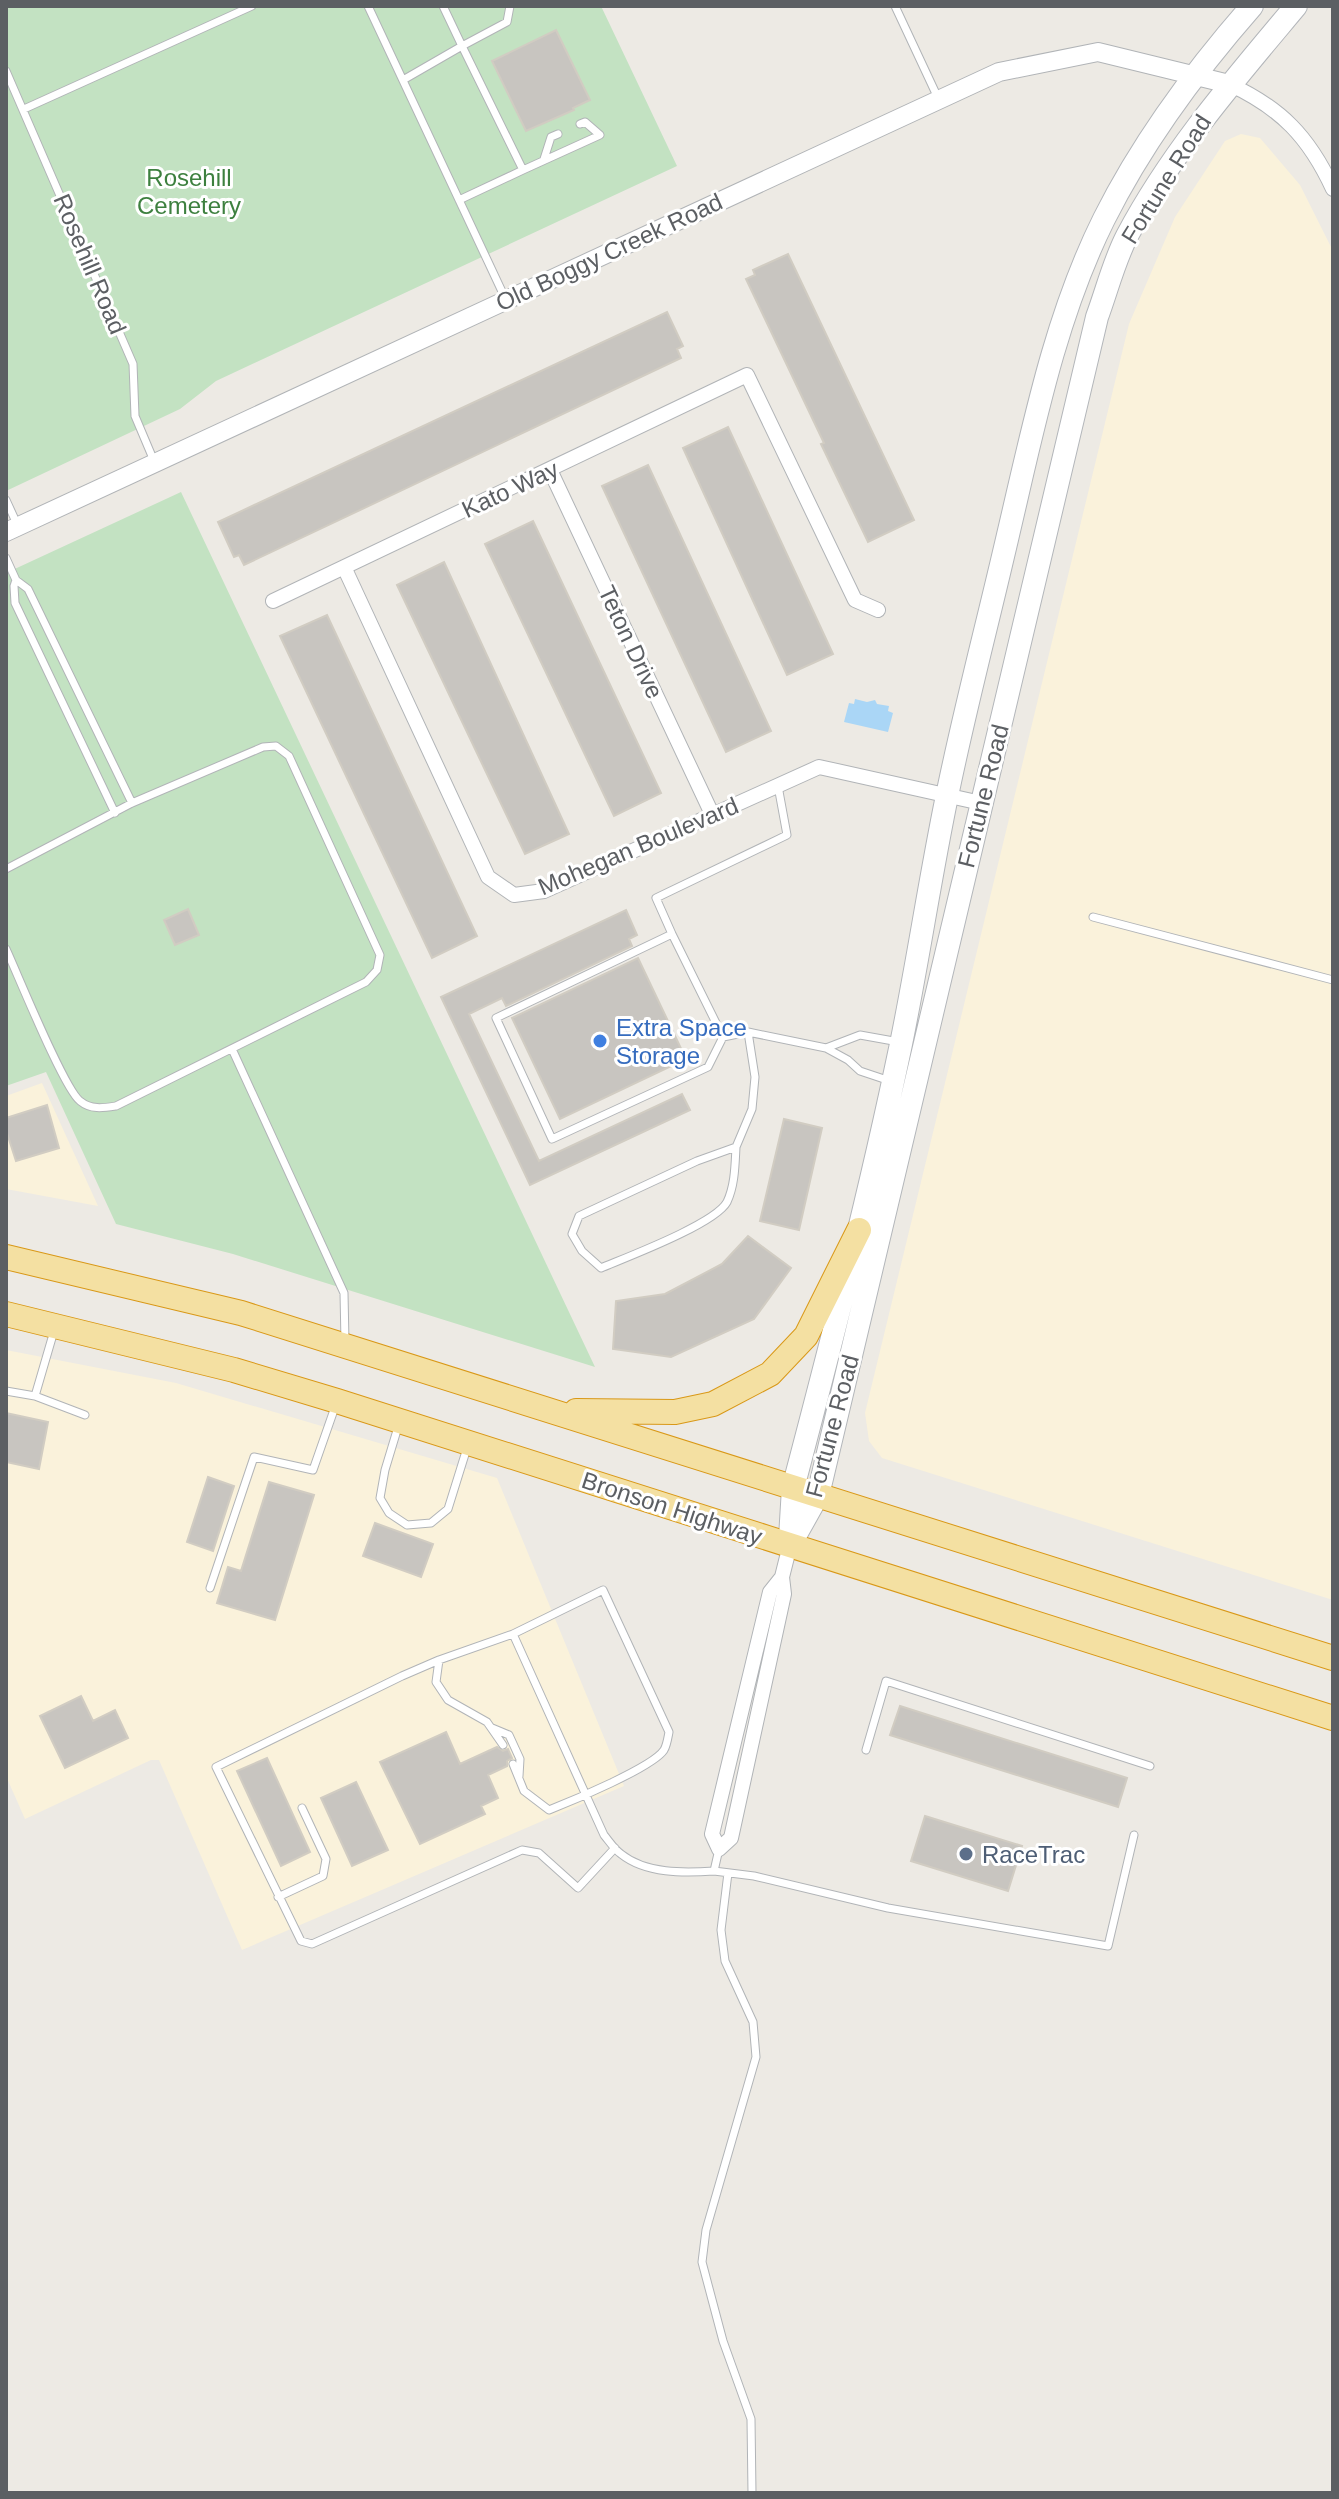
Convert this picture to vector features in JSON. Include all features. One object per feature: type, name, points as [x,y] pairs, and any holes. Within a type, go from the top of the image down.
[{"type":"highway","points":[[547,1410],[675,1412],[713,1404],[770,1374],[806,1336],[859,1230]]},
{"type":"highway","points":[[6,1257],[226,1309],[1333,1658]]},
{"type":"highway","name":"Bronson Highway","points":[[6,1314],[234,1370],[337,1401],[1333,1718]]},
{"type":"main road","name":"Fortune Road","points":[[790,1545],[793,1488],[893,1082],[947,795],[1030,440],[1068,305],[1104,220],[1163,119],[1213,50],[1252,6]]},
{"type":"main road","name":"Fortune Road","points":[[790,1545],[818,1495],[1097,317],[1125,239],[1165,173],[1229,84],[1296,6]]},
{"type":"street","name":"Old Boggy Creek Road","points":[[12,529],[999,72],[1098,52],[1229,84]]},
{"type":"street","points":[[1229,84],[1280,114],[1317,156],[1333,189]]},
{"type":"street","name":"Kato Way","points":[[273,601],[747,375],[855,600],[878,610]]},
{"type":"street","name":"Teton Drive","points":[[550,470],[712,814]]},
{"type":"street","name":"Mohegan Boulevard","points":[[344,567],[488,877],[514,895],[544,891],[819,767],[981,803]]},
{"type":"street","points":[[719,1849],[731,1838],[784,1594],[782,1577],[790,1545]]},
{"type":"lane","points":[[24,109],[252,6]]},
{"type":"lane","points":[[368,6],[506,300]]},
{"type":"lane","points":[[443,6],[523,170]]},
{"type":"lane","points":[[403,80],[507,22],[510,6]]},
{"type":"lane","points":[[895,6],[938,98]]},
{"type":"lane","name":"Rosehill Road","points":[[6,71],[133,364],[135,416],[154,463]]},
{"type":"lane","points":[[459,200],[600,135],[585,122],[580,124]]},
{"type":"lane","points":[[544,159],[551,137],[558,134]]},
{"type":"lane","points":[[6,500],[12,529]]},
{"type":"lane","points":[[6,558],[16,580],[28,589],[132,803]]},
{"type":"lane","points":[[16,580],[15,603],[115,813]]},
{"type":"lane","points":[[6,869],[132,803],[263,747],[276,746],[289,756],[380,955],[377,970],[366,982],[116,1106],[95,1109],[78,1100],[62,1073],[6,949]]},
{"type":"lane","points":[[723,1037],[656,898],[787,835],[778,786]]},
{"type":"lane","points":[[1093,917],[1333,980]]},
{"type":"lane","points":[[672,934],[496,1018],[552,1139],[708,1067],[723,1037]]},
{"type":"lane","points":[[723,1037],[748,1032],[826,1048],[860,1071],[893,1082]]},
{"type":"lane","points":[[736,1147],[697,1161],[579,1216],[572,1234],[582,1251],[601,1268],[657,1245],[726,1205],[734,1180],[736,1147],[752,1109],[755,1077],[748,1032]]},
{"type":"lane","points":[[826,1048],[860,1035],[901,1043]]},
{"type":"lane","points":[[232,1049],[344,1293],[345,1345]]},
{"type":"lane","points":[[35,1396],[56,1325]]},
{"type":"lane","points":[[6,1391],[35,1396],[85,1415]]},
{"type":"lane","points":[[210,1588],[254,1457],[313,1470],[337,1401]]},
{"type":"lane","points":[[400,1421],[380,1498],[389,1513],[407,1525],[431,1523],[448,1509],[469,1443]]},
{"type":"lane","points":[[513,1764],[524,1791],[549,1810],[586,1796],[654,1760],[665,1749],[669,1732],[603,1590],[513,1634],[439,1660],[216,1767],[301,1941],[312,1944],[522,1850],[539,1853],[578,1888],[615,1848]]},
{"type":"lane","points":[[513,1634],[604,1835],[622,1855],[646,1866],[679,1873],[714,1871],[754,1876],[888,1908],[1108,1946],[1134,1835]]},
{"type":"lane","points":[[439,1660],[436,1682],[448,1700],[509,1735],[520,1759],[519,1779]]},
{"type":"lane","points":[[866,1750],[886,1681],[1150,1766]]},
{"type":"lane","points":[[492,1728],[503,1745]]},
{"type":"lane","points":[[278,1897],[323,1876],[326,1868],[326,1859],[302,1808]]},
{"type":"lane","points":[[714,1871],[719,1849]]},
{"type":"lane","points":[[728,1873],[721,1930],[725,1961],[753,2022],[756,2057],[706,2230],[702,2262],[723,2341],[751,2419],[752,2493]]},
{"type":"shaded area","points":[[1241,134],[1260,138],[1300,185],[1333,251],[1333,1600],[882,1458],[869,1441],[865,1413],[1129,324],[1175,217],[1225,141]]},
{"type":"shaded area","points":[[42,1083],[98,1206],[6,1189],[6,1096]]},
{"type":"shaded area","points":[[6,1350],[176,1383],[497,1478],[624,1786],[242,1950],[159,1760],[151,1760],[25,1819],[6,1776]]},
{"type":"green space","name":"Rosehill Cemetery","points":[[6,6],[601,6],[677,166],[216,381],[180,409],[6,491]]},
{"type":"green space","points":[[181,492],[595,1367],[233,1254],[116,1224],[46,1072],[6,1086],[6,573]]},
{"type":"water","points":[[855,699],[875,700],[877,704],[889,706],[888,711],[893,713],[888,732],[844,722],[849,703],[854,704]]},
{"type":"building","points":[[556,30],[590,100],[526,131],[492,61]]},
{"type":"building","points":[[788,254],[914,520],[868,542],[746,279],[755,275],[753,270]]},
{"type":"building","points":[[667,312],[683,346],[677,349],[681,358],[244,565],[239,555],[234,557],[218,522]]},
{"type":"building","points":[[728,427],[833,654],[787,675],[683,448]]},
{"type":"building","points":[[648,465],[771,731],[726,752],[602,486]]},
{"type":"building","points":[[533,521],[661,793],[614,816],[485,544]]},
{"type":"building","points":[[444,562],[569,834],[525,854],[397,585]]},
{"type":"building","points":[[327,615],[477,936],[432,958],[280,636]]},
{"type":"building","points":[[188,909],[199,935],[175,945],[164,920]]},
{"type":"building","points":[[626,910],[637,935],[629,939],[632,946],[506,1006],[502,998],[469,1014],[539,1161],[682,1094],[690,1110],[530,1185],[441,997]]},
{"type":"building","name":"Extra Space Storage","points":[[638,958],[686,1059],[560,1119],[512,1018]]},
{"type":"building","points":[[47,1105],[59,1148],[16,1161],[6,1130],[6,1118]]},
{"type":"building","points":[[784,1119],[822,1128],[799,1230],[760,1221]]},
{"type":"building","points":[[748,1236],[791,1268],[754,1319],[671,1357],[613,1349],[616,1301],[665,1294],[722,1264]]},
{"type":"building","points":[[6,1413],[48,1422],[39,1469],[6,1462]]},
{"type":"building","points":[[208,1477],[234,1486],[213,1551],[187,1542]]},
{"type":"building","points":[[269,1482],[314,1495],[275,1620],[217,1603],[228,1567],[241,1571]]},
{"type":"building","points":[[375,1523],[433,1544],[421,1577],[363,1556]]},
{"type":"building","points":[[81,1696],[93,1721],[115,1710],[128,1738],[65,1768],[40,1716]]},
{"type":"building","points":[[900,1706],[1127,1778],[1118,1807],[890,1735]]},
{"type":"building","points":[[446,1732],[460,1764],[497,1747],[503,1751],[508,1749],[512,1758],[507,1761],[507,1766],[488,1775],[498,1798],[481,1806],[485,1814],[420,1844],[380,1762]]},
{"type":"building","points":[[267,1758],[310,1852],[281,1866],[237,1771]]},
{"type":"building","points":[[356,1782],[388,1850],[352,1866],[321,1798]]},
{"type":"building","name":"RaceTrac","points":[[925,1816],[1022,1846],[1008,1891],[911,1861]]},
{"type":"place","name":"Extra Space Storage","points":[[600,1041]]},
{"type":"place","name":"RaceTrac","points":[[966,1854]]}]
